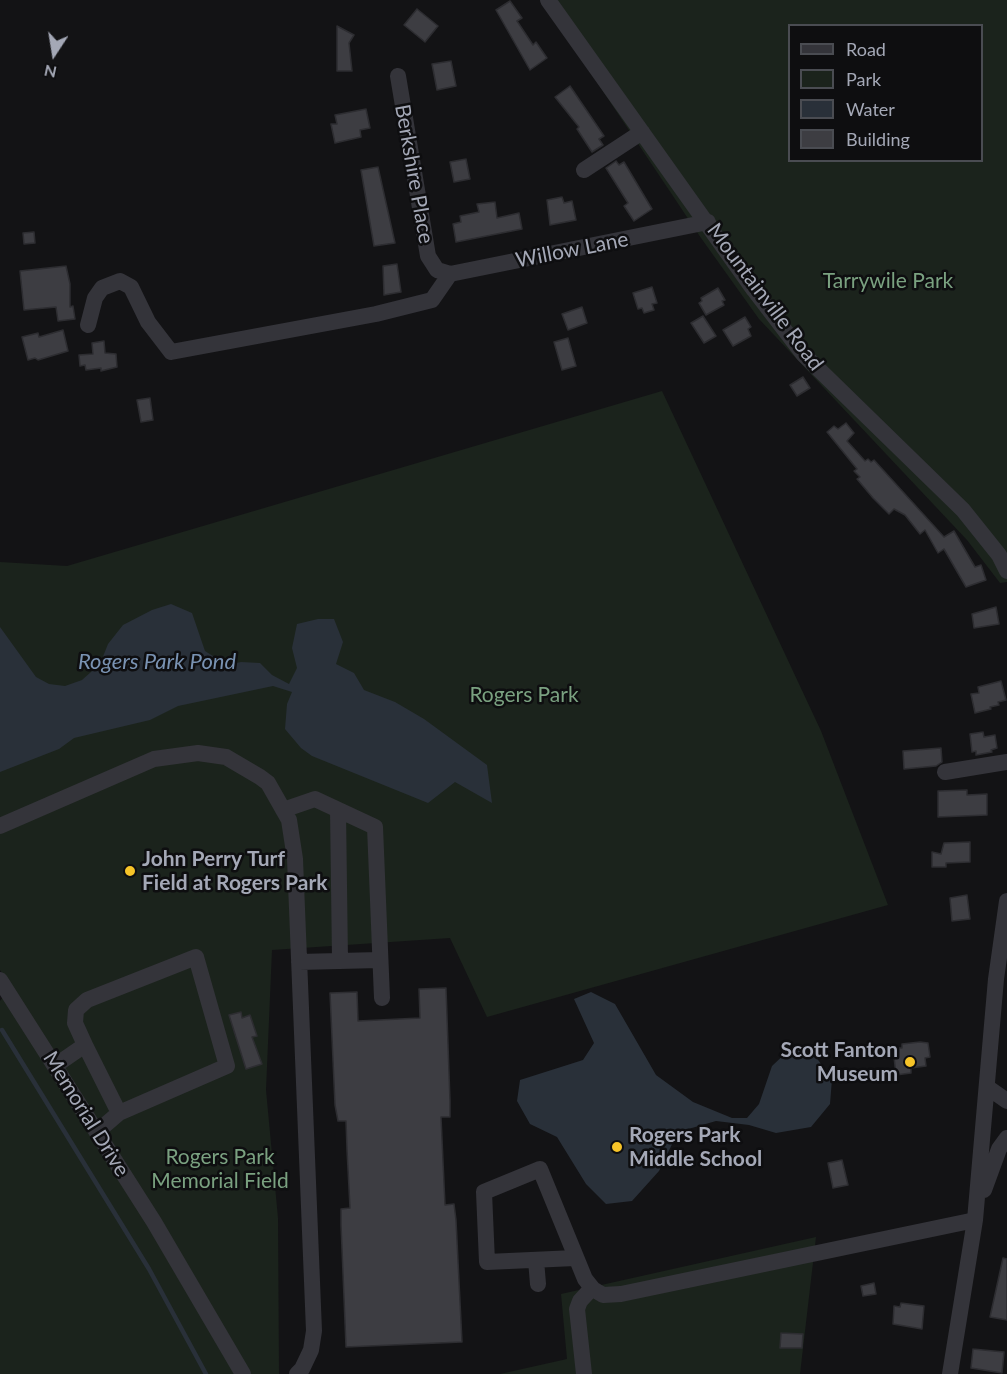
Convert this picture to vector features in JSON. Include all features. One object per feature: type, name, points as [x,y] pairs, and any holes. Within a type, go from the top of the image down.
[{"type":"street","name":"Mountainville Road","points":[[548,0],[708,222],[754,290],[803,354],[963,510],[999,555],[1007,571]]},
{"type":"street","name":"Berkshire Place","points":[[398,76],[428,256],[444,272]]},
{"type":"street","points":[[584,170],[642,132]]},
{"type":"street","name":"Willow Lane","points":[[444,272],[708,222]]},
{"type":"street","points":[[88,325],[95,298],[102,288],[120,281],[131,287],[148,322],[171,352],[376,314],[432,300],[444,272]]},
{"type":"street","points":[[0,826],[154,759],[198,753],[226,757],[260,777],[268,783],[284,810],[289,820],[295,859],[314,1331],[311,1350],[297,1374]]},
{"type":"street","points":[[945,772],[1007,762]]},
{"type":"street","points":[[284,810],[315,799],[375,827],[382,998]]},
{"type":"street","points":[[338,810],[340,960]]},
{"type":"street","points":[[950,1374],[975,1220],[996,979],[1007,901]]},
{"type":"street","points":[[97,1131],[119,1113],[227,1066],[196,957],[87,1000],[76,1010],[75,1023],[119,1113]]},
{"type":"street","points":[[299,962],[379,960]]},
{"type":"street","name":"Memorial Drive","points":[[0,980],[97,1131],[243,1374]]},
{"type":"street","points":[[56,1065],[85,1045]]},
{"type":"street","points":[[987,1087],[1007,1101]]},
{"type":"street","points":[[975,1220],[986,1181],[999,1149],[1007,1138]]},
{"type":"street","points":[[575,1258],[487,1262],[484,1192],[540,1169],[575,1258],[592,1288],[603,1294],[621,1294],[975,1220]]},
{"type":"street","points":[[537,1260],[538,1284]]},
{"type":"street","points":[[584,1374],[577,1309],[580,1301],[592,1288]]},
{"type":"green space","name":"Tarrywile Park","points":[[542,0],[1007,0],[1007,582],[1000,583],[967,540],[759,319],[701,238]]},
{"type":"green space","name":"Rogers Park","points":[[662,391],[821,731],[888,905],[487,1017],[450,938],[272,950],[266,1090],[278,1218],[279,1374],[0,1374],[0,1001],[11,987],[0,970],[0,562],[67,566]]},
{"type":"green space","points":[[816,1237],[800,1374],[500,1374],[567,1359],[561,1294]]},
{"type":"water","name":"Rogers Park Pond","points":[[171,604],[192,613],[205,651],[227,665],[241,662],[260,663],[272,675],[289,684],[297,668],[292,648],[297,624],[318,619],[334,619],[343,642],[336,664],[354,673],[364,690],[395,702],[424,719],[487,765],[492,803],[455,782],[428,803],[312,756],[301,748],[285,729],[287,704],[292,692],[273,686],[178,706],[150,720],[74,738],[59,749],[0,772],[0,627],[36,677],[49,684],[65,686],[82,680],[100,664],[108,644],[123,625],[152,610]]},
{"type":"water","points":[[591,992],[615,1004],[656,1075],[693,1102],[732,1118],[747,1118],[759,1104],[772,1066],[791,1048],[813,1053],[832,1079],[830,1104],[811,1127],[776,1133],[749,1125],[716,1121],[678,1132],[659,1171],[632,1201],[606,1204],[586,1184],[557,1137],[530,1124],[517,1101],[520,1080],[583,1060],[594,1043],[574,999]]},
{"type":"building","points":[[510,1],[522,18],[517,21],[533,45],[536,42],[547,58],[530,70],[496,10]]},
{"type":"building","points":[[417,9],[438,26],[425,42],[404,25]]},
{"type":"building","points":[[337,26],[354,35],[349,43],[352,71],[337,71]]},
{"type":"building","points":[[451,61],[456,86],[437,90],[432,64]]},
{"type":"building","points":[[570,86],[604,136],[599,139],[603,145],[592,152],[577,129],[579,127],[555,97]]},
{"type":"building","points":[[366,109],[370,128],[360,130],[361,137],[335,143],[331,124],[337,124],[335,115]]},
{"type":"building","points":[[466,159],[470,179],[454,182],[450,162]]},
{"type":"building","points":[[616,161],[619,165],[624,162],[652,209],[634,221],[624,206],[628,203],[606,168]]},
{"type":"building","points":[[378,167],[395,243],[374,246],[361,170]]},
{"type":"building","points":[[562,197],[564,203],[572,201],[576,220],[550,225],[547,200]]},
{"type":"building","points":[[495,202],[497,218],[519,213],[522,229],[456,242],[453,224],[461,222],[460,216],[479,212],[477,204]]},
{"type":"building","points":[[34,232],[35,243],[24,244],[23,233]]},
{"type":"building","points":[[397,264],[401,292],[384,295],[383,266]]},
{"type":"building","points":[[66,266],[70,284],[70,307],[73,306],[75,319],[58,321],[56,307],[24,310],[20,271]]},
{"type":"building","points":[[652,287],[657,303],[652,304],[654,310],[644,313],[642,308],[638,309],[633,293]]},
{"type":"building","points":[[718,288],[725,300],[722,301],[724,305],[706,315],[699,303],[702,301],[701,298]]},
{"type":"building","points":[[582,307],[587,323],[568,330],[562,314]]},
{"type":"building","points":[[703,316],[716,336],[704,343],[691,323]]},
{"type":"building","points":[[745,317],[751,327],[748,329],[751,336],[733,346],[723,330]]},
{"type":"building","points":[[63,330],[68,351],[38,360],[35,358],[28,360],[22,337],[38,333],[39,337]]},
{"type":"building","points":[[568,338],[576,366],[562,370],[554,342]]},
{"type":"building","points":[[104,341],[105,353],[116,354],[117,367],[101,371],[101,368],[86,370],[85,365],[80,366],[79,355],[93,354],[92,343]]},
{"type":"building","points":[[803,377],[810,388],[797,396],[790,385]]},
{"type":"building","points":[[150,398],[153,420],[141,422],[137,400]]},
{"type":"building","points":[[846,423],[854,433],[847,441],[865,461],[874,460],[944,537],[954,531],[975,567],[981,565],[986,580],[966,587],[944,549],[938,553],[925,530],[920,534],[905,515],[894,509],[889,514],[873,498],[857,479],[860,477],[854,471],[857,469],[827,432],[834,426],[838,429]]},
{"type":"building","points":[[996,607],[999,624],[974,628],[972,614]]},
{"type":"building","points":[[1001,681],[1006,700],[998,702],[999,705],[990,707],[991,709],[975,713],[971,694],[979,693],[978,687]]},
{"type":"building","points":[[983,732],[984,737],[995,735],[997,748],[991,750],[992,752],[976,755],[976,751],[972,752],[970,734]]},
{"type":"building","points":[[941,748],[942,762],[936,766],[904,769],[903,751]]},
{"type":"building","points":[[967,790],[967,795],[987,794],[987,815],[938,817],[938,791]]},
{"type":"building","points":[[970,842],[970,862],[946,863],[946,867],[932,867],[932,852],[941,854],[944,843]]},
{"type":"building","points":[[967,895],[970,919],[952,921],[950,898]]},
{"type":"building","points":[[446,988],[450,1117],[441,1117],[445,1205],[454,1204],[456,1220],[462,1342],[346,1347],[341,1209],[350,1208],[346,1121],[338,1121],[335,1105],[330,993],[357,992],[358,1021],[420,1018],[419,989]]},
{"type":"building","points":[[241,1012],[242,1018],[250,1015],[257,1036],[252,1037],[262,1064],[246,1069],[229,1015]]},
{"type":"building","name":"Scott Fanton Museum","points":[[928,1043],[930,1057],[925,1058],[926,1066],[911,1068],[911,1073],[896,1075],[893,1048],[902,1048],[902,1044]]},
{"type":"building","points":[[842,1160],[848,1185],[833,1188],[828,1163]]},
{"type":"building","points":[[1003,1258],[1007,1259],[1007,1320],[990,1317]]},
{"type":"building","points":[[874,1283],[876,1294],[863,1296],[861,1286]]},
{"type":"building","points":[[901,1303],[924,1306],[922,1329],[893,1324],[894,1306],[900,1307]]},
{"type":"building","points":[[781,1333],[803,1334],[802,1348],[780,1348]]},
{"type":"building","points":[[973,1349],[1004,1352],[1002,1373],[971,1368]]},
{"type":"waterway","points":[[2,1030],[149,1269],[206,1374]]},
{"type":"place","name":"John Perry Turf Field at Rogers Park","points":[[130,871]]},
{"type":"place","name":"Scott Fanton Museum","points":[[910,1062]]},
{"type":"place","name":"Rogers Park Middle School","points":[[617,1147]]},
{"type":"park label","name":"Rogers Park Memorial Field","points":[[220,1169]]}]
